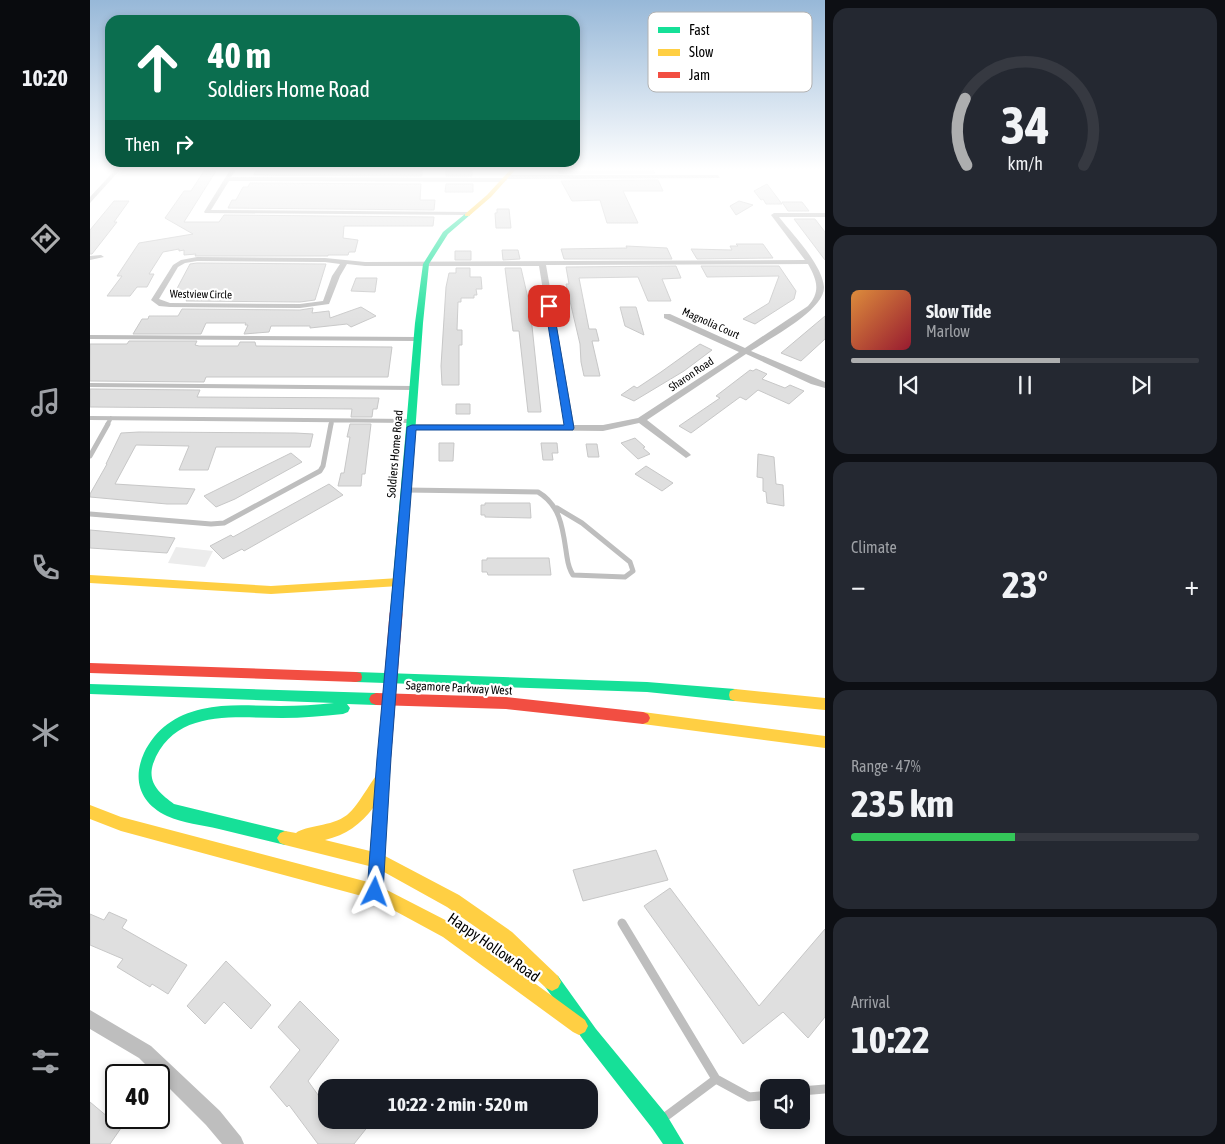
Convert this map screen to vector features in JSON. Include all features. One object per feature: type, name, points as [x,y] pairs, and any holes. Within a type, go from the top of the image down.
[{"type":"main road","name":"Soldiers Home Road","points":[[383,776],[418,339],[426,264],[438,242],[458,223]]},
{"type":"main road","points":[[90,579],[271,590],[399,582]]},
{"type":"main road","points":[[90,590],[117,592]]},
{"type":"main road","points":[[228,599],[298,599],[398,594]]},
{"type":"main road","name":"Sagamore Parkway West","points":[[90,668],[647,687],[825,704]]},
{"type":"main road","name":"Sagamore Parkway West","points":[[90,689],[506,703],[659,720],[825,742]]},
{"type":"main road","points":[[383,776],[372,800],[359,817],[339,830],[317,836],[287,837],[171,810],[155,800],[146,788],[144,773],[149,753],[155,742],[170,728],[186,718],[205,712],[303,712],[411,700]]},
{"type":"main road","points":[[375,892],[383,776]]},
{"type":"main road","name":"Happy Hollow Road","points":[[90,812],[121,824],[375,892],[449,931],[590,1035]]},
{"type":"main road","name":"Happy Hollow Road","points":[[287,837],[377,860],[454,900],[506,938],[549,978],[590,1035],[659,1121],[674,1144]]},
{"type":"street","name":"Sharon Road","points":[[412,424],[603,428],[641,420],[811,308],[819,298],[821,288],[818,273],[780,223]]},
{"type":"street","points":[[90,258],[101,258]]},
{"type":"street","name":"Westview Circle","points":[[345,262],[338,270],[326,302],[319,304],[300,306],[170,305],[162,304],[155,300],[175,266],[182,261],[325,260],[426,264],[809,262]]},
{"type":"street","points":[[542,264],[570,428]]},
{"type":"street","name":"Magnolia Court","points":[[667,316],[814,382],[825,385]]},
{"type":"street","points":[[641,420],[686,456]]},
{"type":"street","points":[[90,1019],[145,1052],[214,1118],[234,1144]]},
{"type":"lane","points":[[90,337],[418,339]]},
{"type":"lane","points":[[90,385],[414,388]]},
{"type":"lane","points":[[90,418],[332,420],[412,424]]},
{"type":"lane","points":[[90,456],[112,418]]},
{"type":"lane","points":[[90,514],[211,524],[229,521],[320,471],[323,466],[332,420]]},
{"type":"lane","points":[[406,490],[531,491],[544,495],[557,508],[582,523],[630,562],[633,571],[625,577],[573,575],[568,566],[557,508]]},
{"type":"lane","points":[[622,923],[716,1079],[749,1097],[760,1096]]},
{"type":"lane","points":[[659,1121],[716,1079]]},
{"type":"lane","points":[[810,1090],[825,1089]]},
{"type":"shaded area","points":[[176,547],[213,551],[205,567],[168,563]]},
{"type":"building","points":[[95,223],[116,223],[92,254],[90,254],[90,230]]},
{"type":"building","points":[[174,223],[433,223],[433,226],[344,226],[343,238],[358,240],[355,252],[349,252],[348,255],[195,256],[196,254],[184,255],[184,250],[179,251],[179,249],[163,252],[149,274],[154,274],[147,287],[137,287],[130,296],[107,296],[122,276],[117,276],[139,243],[193,234]]},
{"type":"building","points":[[496,223],[511,223],[511,228],[496,228]]},
{"type":"building","points":[[797,223],[818,223],[825,232],[825,260]]},
{"type":"building","points":[[736,244],[763,244],[773,258],[697,259],[691,249],[732,250],[730,246],[738,246]]},
{"type":"building","points":[[626,246],[667,248],[672,259],[564,259],[561,249],[627,248]]},
{"type":"building","points":[[502,250],[518,250],[520,259],[503,260]]},
{"type":"building","points":[[455,251],[471,251],[471,260],[455,260]]},
{"type":"building","points":[[190,264],[326,264],[315,300],[300,302],[186,301],[189,296],[173,296]]},
{"type":"building","points":[[676,266],[681,278],[662,279],[671,301],[648,301],[638,277],[579,278],[589,329],[596,329],[599,341],[592,341],[600,376],[584,376],[580,344],[566,284],[569,284],[566,267]]},
{"type":"building","points":[[701,266],[779,266],[796,291],[794,299],[755,324],[743,319],[769,303],[779,276],[707,277]]},
{"type":"building","points":[[456,268],[470,268],[470,277],[481,277],[482,289],[476,289],[477,295],[474,295],[474,298],[461,298],[461,302],[458,302],[457,330],[462,330],[462,345],[459,345],[459,385],[442,385],[441,366],[446,287],[449,273],[456,273]]},
{"type":"building","points":[[505,268],[521,268],[530,307],[541,412],[528,412],[519,331],[513,331]]},
{"type":"building","points":[[356,278],[377,278],[375,292],[351,291]]},
{"type":"building","points":[[361,307],[376,316],[351,327],[347,324],[310,328],[310,326],[271,326],[269,332],[244,334],[248,325],[245,325],[246,323],[206,323],[201,334],[133,334],[142,319],[148,319],[149,316],[178,316],[182,309],[300,310],[313,308],[312,313],[329,311],[330,318]]},
{"type":"building","points":[[620,307],[636,307],[644,335],[625,326]]},
{"type":"building","points":[[825,316],[825,339],[801,361],[781,353]]},
{"type":"building","points":[[129,341],[197,341],[195,345],[199,346],[238,346],[240,342],[255,342],[256,346],[392,347],[388,377],[206,377],[204,382],[90,381],[90,344],[127,344]]},
{"type":"building","points":[[700,344],[712,350],[684,371],[634,401],[621,395],[634,386],[637,388]]},
{"type":"building","points":[[756,369],[767,374],[762,379],[785,388],[790,385],[804,391],[789,404],[758,390],[746,400],[740,397],[691,433],[679,426],[720,398],[716,396],[750,370]]},
{"type":"building","points":[[90,389],[200,390],[197,397],[379,398],[377,409],[373,409],[372,417],[351,417],[352,409],[90,407]]},
{"type":"building","points":[[456,404],[470,404],[470,414],[456,414]]},
{"type":"building","points":[[350,424],[371,424],[365,474],[362,474],[361,486],[338,486],[341,473],[344,473],[350,437],[347,437]]},
{"type":"building","points":[[121,433],[313,434],[310,447],[216,447],[208,470],[179,470],[189,446],[136,445],[115,484],[195,489],[187,504],[90,497]]},
{"type":"building","points":[[635,438],[650,454],[638,459],[621,443]]},
{"type":"building","points":[[439,443],[454,443],[453,461],[439,461]]},
{"type":"building","points":[[541,443],[557,443],[558,453],[552,453],[553,460],[543,460]]},
{"type":"building","points":[[586,444],[597,444],[599,457],[588,457]]},
{"type":"building","points":[[291,453],[302,462],[235,499],[216,507],[204,496]]},
{"type":"building","points":[[758,454],[774,457],[776,484],[783,485],[784,506],[767,503],[766,492],[763,491],[763,478],[757,477]]},
{"type":"building","points":[[646,466],[673,483],[662,491],[635,474]]},
{"type":"building","points":[[329,484],[343,495],[244,551],[242,549],[223,559],[210,546],[231,535],[233,537]]},
{"type":"building","points":[[485,503],[530,503],[531,518],[485,517],[485,515],[481,515],[481,505],[485,505]]},
{"type":"building","points":[[90,530],[175,538],[167,553],[90,548]]},
{"type":"building","points":[[487,558],[549,558],[551,575],[488,575],[487,572],[482,572],[482,560],[487,560]]},
{"type":"building","points":[[656,850],[668,880],[583,901],[573,870]]},
{"type":"building","points":[[670,888],[759,1006],[825,929],[825,1017],[808,1038],[783,1012],[743,1044],[644,906]]},
{"type":"building","points":[[109,912],[127,920],[122,928],[187,965],[168,994],[152,984],[150,987],[117,967],[123,959],[90,945],[90,914],[104,920]]},
{"type":"building","points":[[226,961],[271,1005],[251,1029],[224,1002],[205,1024],[187,1006]]},
{"type":"building","points":[[300,1001],[339,1040],[308,1081],[318,1095],[318,1129],[366,1129],[354,1144],[318,1144],[289,1105],[287,1107],[270,1087],[300,1050],[278,1027]]},
{"type":"building","points":[[90,1102],[105,1115],[105,1129],[120,1129],[110,1144],[90,1144]]},
{"type":"traffic: fast","points":[[396,614],[419,323],[426,264],[445,233],[457,223]]},
{"type":"traffic: fast","points":[[356,677],[647,687],[735,695]]},
{"type":"traffic: fast","points":[[90,689],[376,699]]},
{"type":"traffic: fast","points":[[285,838],[171,810],[159,801],[146,786],[144,773],[146,765],[156,744],[169,730],[184,720],[202,714],[241,711],[290,712],[343,708]]},
{"type":"traffic: fast","points":[[552,982],[590,1035],[659,1121],[674,1144]]},
{"type":"traffic: slow","points":[[90,579],[271,590],[399,582]]},
{"type":"traffic: slow","points":[[735,695],[825,704]]},
{"type":"traffic: slow","points":[[643,718],[825,742]]},
{"type":"traffic: slow","points":[[302,837],[331,831],[352,820],[369,802],[383,776]]},
{"type":"traffic: slow","points":[[382,788],[375,892],[449,931],[579,1026]]},
{"type":"traffic: slow","points":[[90,812],[121,824],[375,892]]},
{"type":"traffic: slow","points":[[285,838],[377,860]]},
{"type":"traffic: slow","points":[[377,860],[453,901],[506,938],[552,982]]},
{"type":"traffic: jam","points":[[383,776],[396,614]]},
{"type":"traffic: jam","points":[[90,668],[356,677]]},
{"type":"traffic: jam","points":[[376,699],[506,703],[643,718]]},
{"type":"route","points":[[375,892],[384,758],[412,427],[570,428],[549,306]]}]
